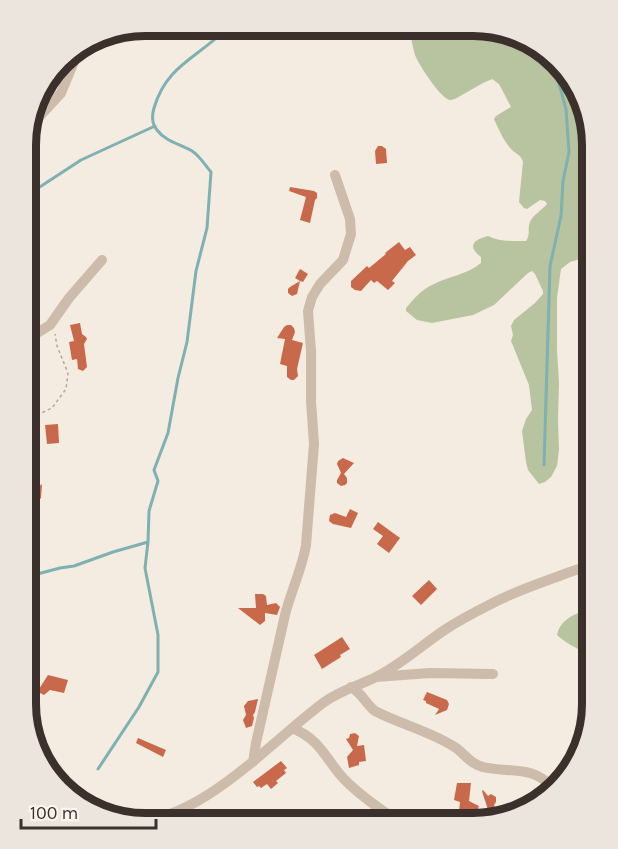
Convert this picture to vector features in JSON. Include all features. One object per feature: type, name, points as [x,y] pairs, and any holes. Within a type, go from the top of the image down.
[{"type":"street","points":[[40,115],[61,93],[74,63]]},
{"type":"street","points":[[253,762],[288,605],[304,561],[306,545],[314,444],[310,401],[311,351],[308,310],[312,297],[320,284],[343,260],[351,234],[350,219],[335,175]]},
{"type":"street","points":[[36,334],[52,321],[102,260]]},
{"type":"street","points":[[172,813],[204,797],[235,776],[324,701],[375,678],[444,631],[491,603],[524,588],[582,569]]},
{"type":"street","points":[[375,678],[430,673],[493,674]]},
{"type":"street","points":[[351,687],[360,693],[375,711],[453,746],[475,764],[527,772],[540,776],[548,783]]},
{"type":"street","points":[[292,728],[301,731],[318,744],[348,783],[386,813]]},
{"type":"path","points":[[36,415],[52,408],[66,389],[68,373],[57,346],[52,321]]},
{"type":"green space","points":[[410,36],[473,36],[515,44],[550,68],[564,85],[576,110],[582,145],[582,259],[570,262],[561,269],[557,298],[559,450],[557,466],[551,477],[539,484],[528,470],[522,431],[532,410],[529,385],[511,341],[513,335],[511,326],[514,320],[543,294],[535,274],[532,271],[528,273],[494,305],[473,315],[432,323],[417,320],[406,311],[406,308],[428,287],[470,270],[481,263],[481,257],[473,247],[479,239],[488,236],[502,240],[526,241],[531,219],[547,204],[540,200],[527,209],[519,202],[523,162],[507,144],[494,119],[511,107],[499,84],[492,79],[455,99],[447,99],[420,65]]},
{"type":"green space","points":[[582,612],[582,651],[557,635],[560,627],[573,615]]},
{"type":"building","points":[[378,146],[386,149],[387,163],[376,164],[375,151]]},
{"type":"building","points":[[290,187],[317,193],[310,223],[300,220],[306,197],[289,191]]},
{"type":"building","points":[[399,242],[405,250],[410,247],[416,255],[408,261],[392,281],[395,283],[388,290],[377,281],[374,283],[371,280],[361,291],[351,287],[351,281],[367,266],[369,268]]},
{"type":"building","points":[[300,269],[308,274],[303,282],[295,278]]},
{"type":"building","points":[[300,281],[297,294],[292,296],[288,293],[288,289]]},
{"type":"building","points":[[80,323],[82,334],[87,339],[84,344],[87,367],[83,371],[78,369],[77,359],[72,360],[69,342],[74,341],[70,325]]},
{"type":"building","points":[[287,325],[294,328],[292,340],[303,343],[297,369],[298,376],[294,380],[287,377],[287,366],[280,364],[285,339],[277,338]]},
{"type":"building","points":[[58,424],[59,443],[47,444],[45,425]]},
{"type":"building","points":[[343,458],[354,463],[344,474],[347,483],[341,486],[337,483],[341,473],[337,464]]},
{"type":"building","points":[[42,484],[41,498],[36,501],[36,489]]},
{"type":"building","points":[[350,509],[358,513],[351,528],[329,521],[330,515],[335,513],[346,517]]},
{"type":"building","points":[[378,522],[400,538],[389,553],[377,544],[383,536],[373,529]]},
{"type":"building","points":[[429,580],[437,589],[421,605],[412,596]]},
{"type":"building","points":[[255,594],[266,596],[267,605],[276,603],[280,607],[277,615],[265,613],[265,621],[260,625],[238,608],[256,608]]},
{"type":"building","points":[[342,637],[350,649],[322,669],[314,655]]},
{"type":"building","points":[[48,675],[68,680],[64,693],[50,690],[44,695],[40,693],[39,689]]},
{"type":"building","points":[[427,692],[447,700],[449,704],[447,710],[435,715],[439,709],[423,700]]},
{"type":"building","points":[[258,699],[252,726],[246,728],[243,720],[246,715],[244,706],[248,701]]},
{"type":"building","points":[[355,733],[359,736],[357,746],[364,745],[366,761],[349,768],[347,757],[353,750],[346,739],[350,734]]},
{"type":"building","points":[[138,738],[166,750],[163,757],[136,743]]},
{"type":"building","points":[[281,761],[287,768],[284,770],[286,773],[276,781],[278,783],[271,789],[267,784],[261,788],[257,787],[253,782]]},
{"type":"building","points":[[457,783],[471,783],[469,801],[479,806],[474,813],[459,811],[460,802],[454,800]]},
{"type":"building","points":[[482,791],[488,796],[491,794],[496,797],[494,805],[496,810],[489,812]]},
{"type":"waterway","points":[[98,769],[139,707],[158,672],[158,635],[145,568],[149,511],[158,481],[154,470],[168,433],[187,342],[196,271],[207,228],[211,172],[195,153],[161,134],[152,119],[159,94],[166,82],[174,72],[218,36]]},
{"type":"waterway","points":[[544,465],[550,266],[561,216],[563,181],[569,152],[566,109],[557,77]]},
{"type":"waterway","points":[[36,189],[81,160],[155,126]]},
{"type":"waterway","points":[[36,574],[74,566],[148,542]]}]
